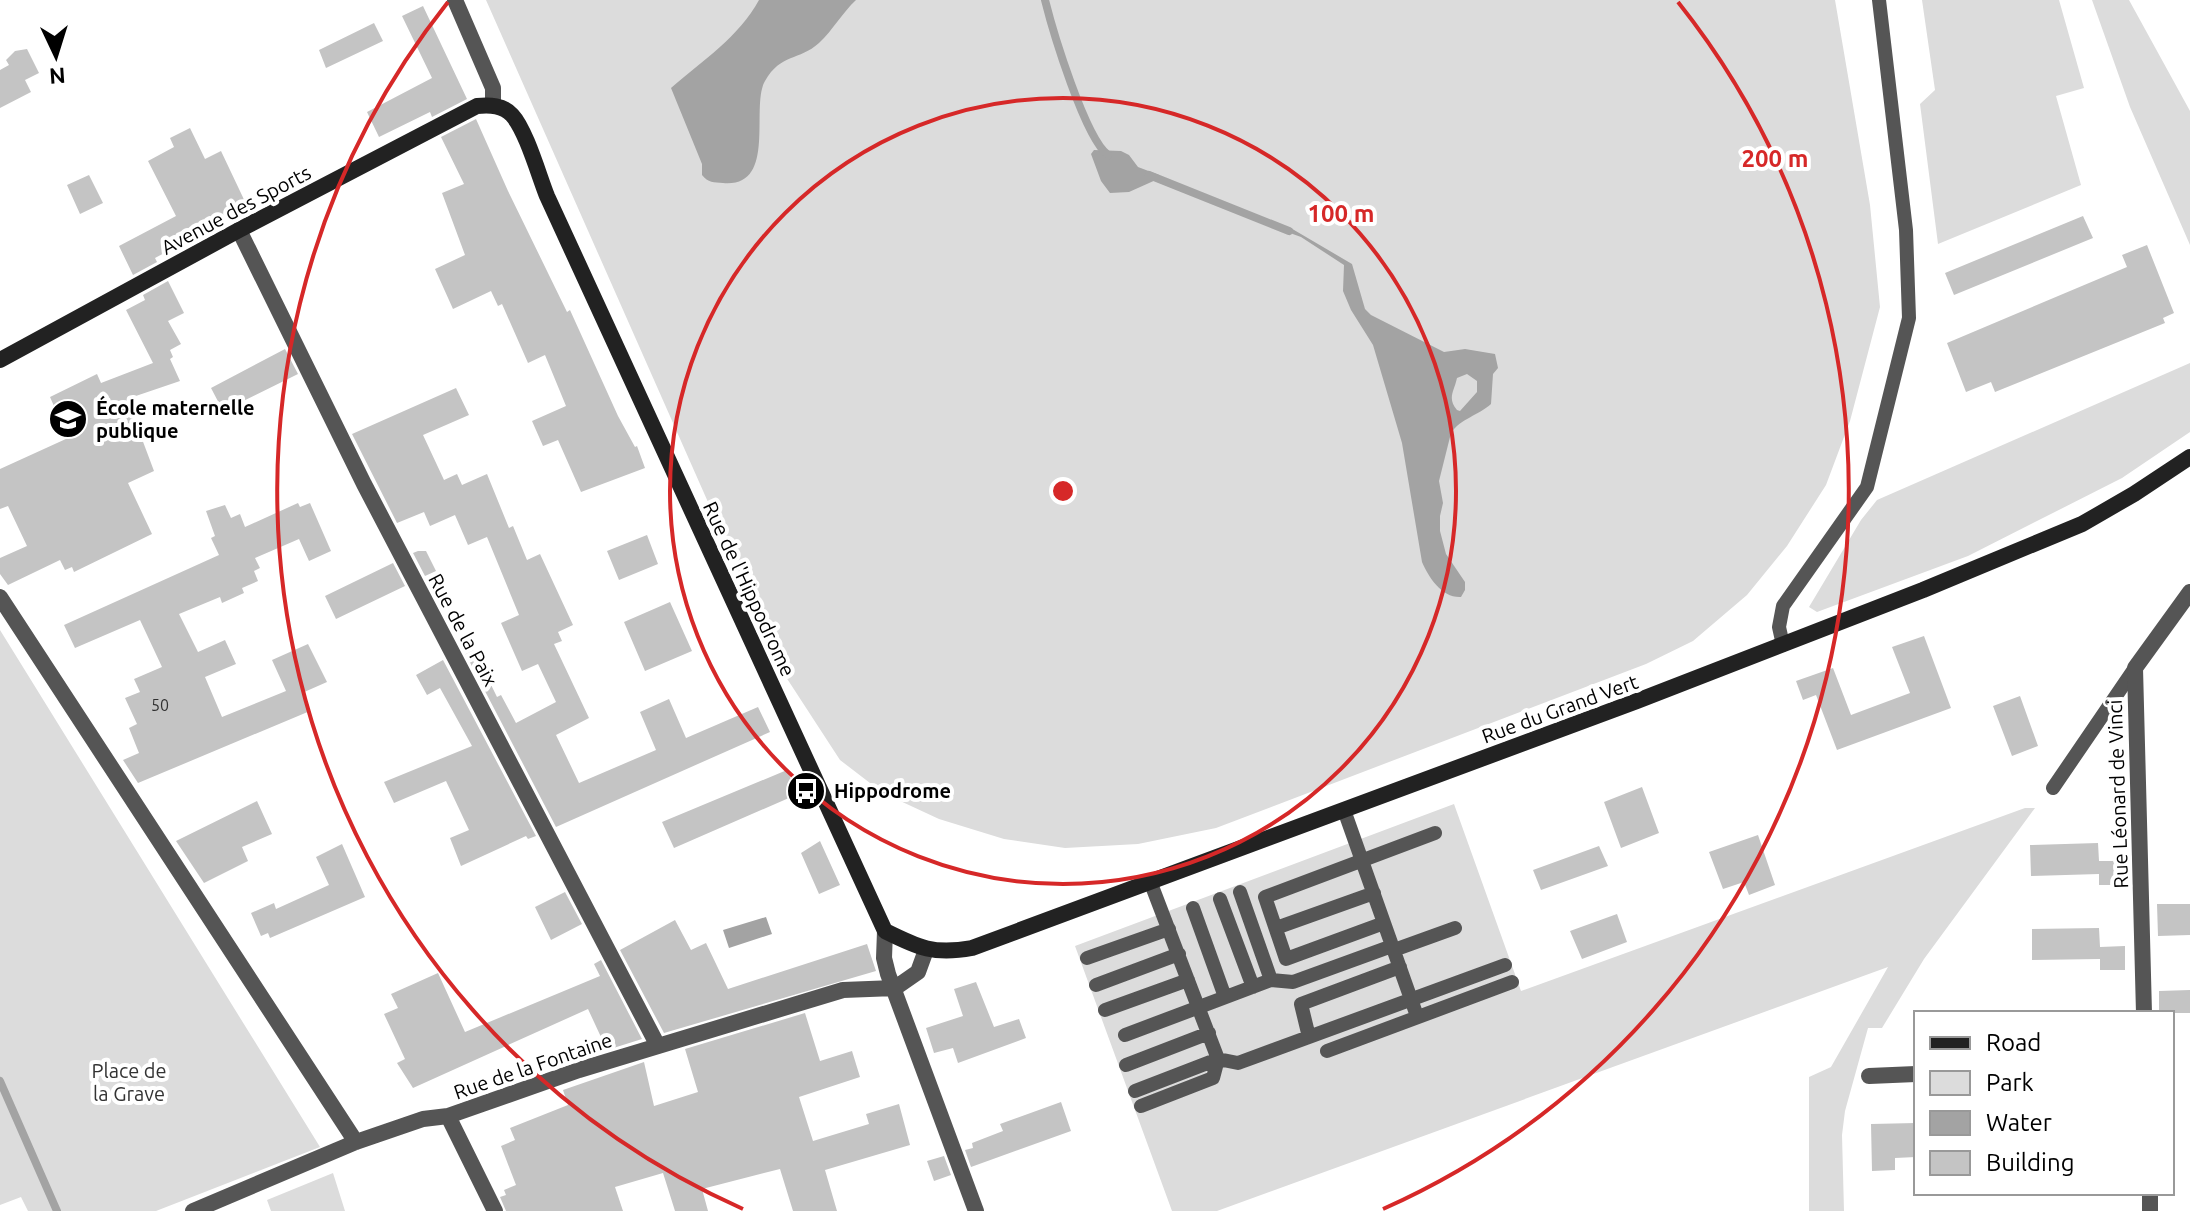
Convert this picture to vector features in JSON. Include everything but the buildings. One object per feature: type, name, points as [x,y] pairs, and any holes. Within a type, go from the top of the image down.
[{"type":"main road","name":"Avenue des Sports","points":[[0,360],[239,230],[477,106],[493,104]]},
{"type":"main road","name":"Rue de l'Hippodrome","points":[[493,104],[511,113],[520,127],[547,196],[885,931]]},
{"type":"main road","name":"Rue du Grand Vert","points":[[885,931],[926,950],[949,952],[972,948],[1783,645],[2082,524],[2190,457]]},
{"type":"street","points":[[455,0],[493,88],[493,104]]},
{"type":"street","name":"Rue de la Paix","points":[[239,230],[371,498],[658,1046]]},
{"type":"street","points":[[2135,668],[2190,592]]},
{"type":"street","points":[[0,597],[356,1142]]},
{"type":"street","name":"Rue Léonard de Vinci","points":[[2135,668],[2144,1011]]},
{"type":"street","name":"Rue de l'Hippodrome","points":[[885,931],[884,958],[976,1211]]},
{"type":"street","points":[[895,988],[918,972],[926,950]]},
{"type":"street","name":"Rue de la Fontaine","points":[[193,1211],[356,1142],[423,1119],[448,1116],[579,1070],[843,990],[895,988]]},
{"type":"street","points":[[1869,1076],[1914,1074]]},
{"type":"street","points":[[448,1116],[495,1211]]},
{"type":"lane","points":[[1783,645],[1779,627],[1783,606],[1867,487],[1909,318],[1906,230],[1879,0]]},
{"type":"lane","points":[[2053,788],[2135,668]]},
{"type":"lane","points":[[1344,810],[1417,1016]]},
{"type":"lane","points":[[1384,923],[1286,959],[1265,897],[1435,833]]},
{"type":"lane","points":[[1138,1098],[1213,1078],[1218,1059],[1150,881]]},
{"type":"lane","points":[[1240,892],[1271,980]]},
{"type":"lane","points":[[1276,928],[1374,893]]},
{"type":"lane","points":[[1220,899],[1253,987]]},
{"type":"lane","points":[[1193,908],[1225,997]]},
{"type":"lane","points":[[1125,1035],[1271,980],[1293,982],[1455,928]]},
{"type":"lane","points":[[1087,958],[1169,929]]},
{"type":"lane","points":[[1096,985],[1179,954]]},
{"type":"lane","points":[[1218,1059],[1238,1063],[1505,965]]},
{"type":"lane","points":[[1301,1004],[1400,967]]},
{"type":"lane","points":[[1105,1010],[1188,980]]},
{"type":"lane","points":[[1293,982],[1309,1037]]},
{"type":"lane","points":[[1327,1051],[1512,982]]},
{"type":"lane","points":[[1126,1065],[1209,1033]]},
{"type":"green space","points":[[486,0],[1835,0],[1870,205],[1880,307],[1850,421],[1826,485],[1787,546],[1747,595],[1693,641],[1646,664],[1216,828],[1138,844],[1065,848],[1004,839],[939,819],[883,793],[840,760],[784,674]]},
{"type":"green space","points":[[1922,0],[2059,0],[2084,88],[2056,96],[2081,185],[1938,244],[1920,104],[1935,90]]},
{"type":"green space","points":[[2092,0],[2129,0],[2190,111],[2190,245],[2130,107]]},
{"type":"green space","points":[[2190,363],[2190,432],[2122,478],[1968,556],[1817,612],[1809,607],[1861,520],[1877,500]]},
{"type":"green space","name":"Place de la Grave","points":[[0,630],[320,1147],[156,1211],[28,1211],[21,1197],[0,1205]]},
{"type":"green space","points":[[1454,804],[1521,991],[2025,808],[2035,808],[1924,959],[1882,1028],[1868,1028],[1845,1111],[1842,1135],[1844,1211],[1809,1211],[1809,1077],[1831,1067],[1888,967],[1217,1211],[1172,1211],[1075,946]]},
{"type":"green space","points":[[333,1173],[345,1211],[271,1211],[267,1200]]},
{"type":"water","points":[[759,0],[856,0],[819,43],[784,61],[765,81],[761,93],[757,160],[751,173],[740,181],[711,182],[702,175],[702,164],[671,88],[731,37]]},
{"type":"water","points":[[1094,150],[1121,151],[1129,155],[1138,167],[1159,175],[1158,179],[1129,192],[1110,193],[1101,181],[1091,154]]},
{"type":"water","points":[[1289,227],[1352,264],[1365,309],[1371,315],[1444,352],[1465,349],[1495,354],[1498,368],[1493,374],[1491,404],[1459,424],[1451,433],[1439,481],[1443,503],[1440,531],[1446,554],[1465,582],[1461,597],[1442,591],[1422,562],[1402,443],[1373,345],[1343,291],[1344,265],[1290,233]],"holes":[[[1467,374],[1477,381],[1477,392],[1460,411],[1457,410],[1452,398],[1457,378]]]},
{"type":"water","points":[[766,917],[772,934],[729,948],[723,930]]},
{"type":"waterway","points":[[1045,0],[1080,107],[1099,145],[1108,155]]},
{"type":"waterway","points":[[1149,175],[1289,231]]},
{"type":"waterway","points":[[0,1081],[57,1211]]},
{"type":"place","name":"École maternelle publique","points":[[68,419]]},
{"type":"place","name":"Hippodrome","points":[[806,791]]}]
